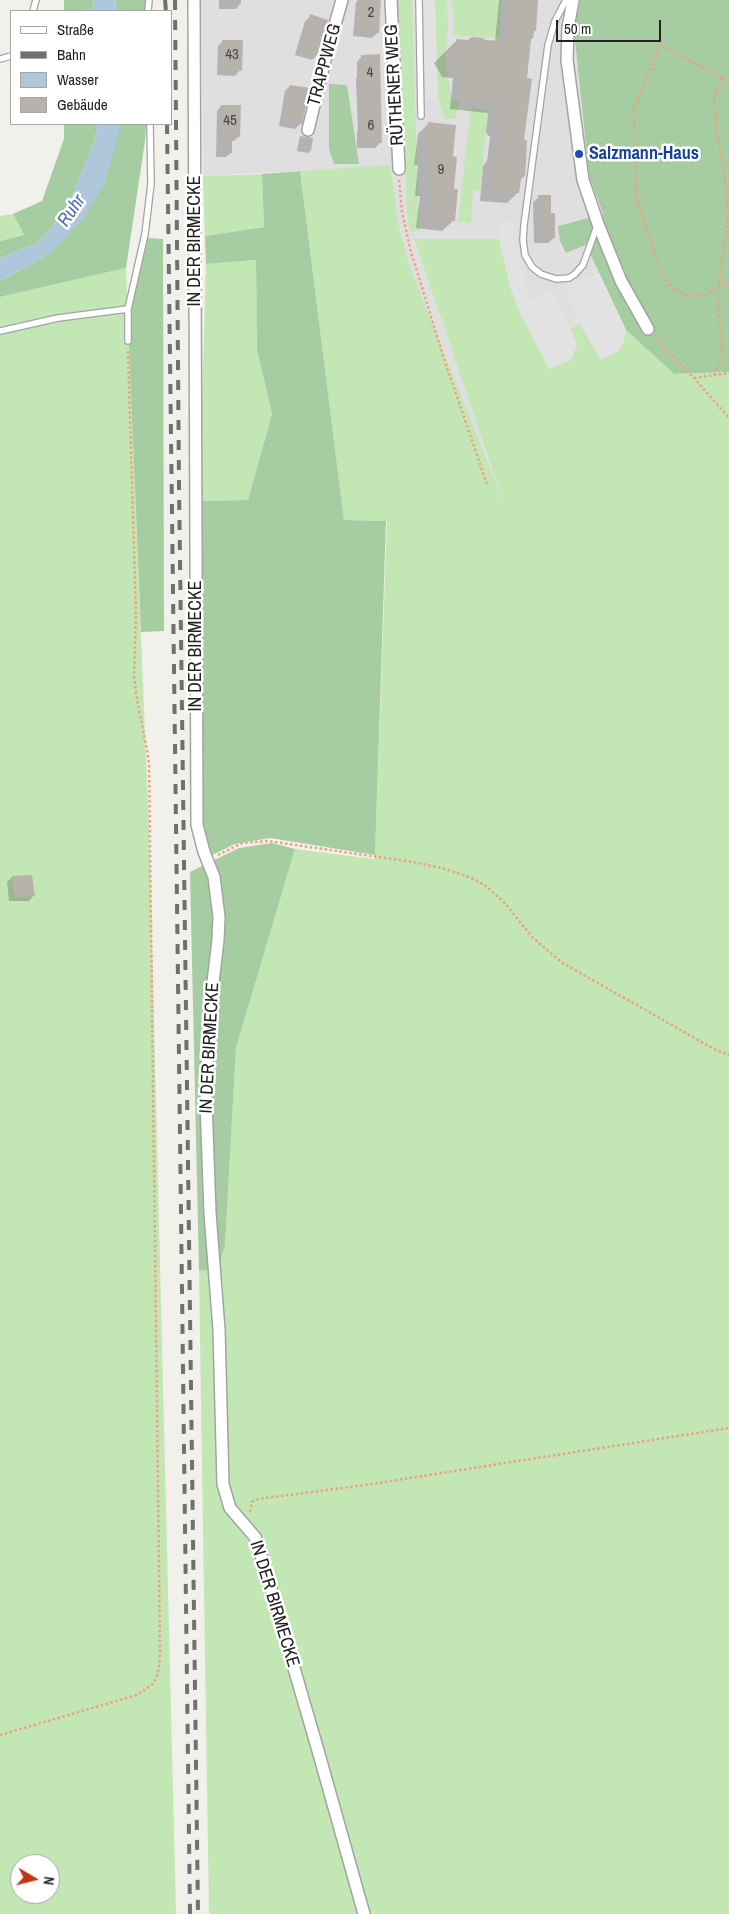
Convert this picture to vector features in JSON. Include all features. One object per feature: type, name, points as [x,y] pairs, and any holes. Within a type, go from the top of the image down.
[{"type":"street","name":"IN DER BIRMECKE","points":[[194,0],[197,825],[217,891],[219,917],[209,1024],[206,1139],[219,1330],[223,1484],[230,1508],[255,1537],[364,1914]]},
{"type":"street","name":"TRAPPWEG","points":[[308,130],[342,0]]},
{"type":"street","name":"RÜTHENER WEG","points":[[391,0],[399,169]]},
{"type":"street","points":[[573,0],[568,28],[568,68],[584,180],[598,224],[621,281],[648,329]]},
{"type":"lane","points":[[419,0],[421,116]]},
{"type":"lane","points":[[566,0],[555,21],[548,45],[524,232],[525,254],[532,267],[541,274],[556,279],[569,278],[583,265],[598,224]]},
{"type":"lane","points":[[128,341],[128,309],[148,213],[151,184],[150,125]]},
{"type":"lane","points":[[0,332],[58,318],[128,309]]},
{"type":"path","points":[[729,82],[660,45],[634,108],[633,116],[636,196],[654,253],[666,280],[673,289],[693,296],[705,295],[719,286],[729,284]]},
{"type":"path","points":[[714,375],[722,356],[718,304],[728,219],[725,177],[717,134],[714,100],[722,77]]},
{"type":"path","points":[[399,169],[402,212],[407,236],[446,365],[488,487]]},
{"type":"path","points":[[648,329],[729,418]]},
{"type":"path","points":[[0,1735],[138,1695],[153,1684],[158,1676],[159,1668],[148,750],[136,699],[134,676],[136,615],[128,341]]},
{"type":"path","points":[[694,378],[729,373]]},
{"type":"path","points":[[209,861],[234,846],[268,841],[412,862],[442,868],[472,878],[486,886],[505,902],[532,937],[561,962],[714,1049],[729,1055]]},
{"type":"path","points":[[250,1530],[250,1508],[252,1502],[258,1499],[365,1486],[729,1428]]},
{"type":"shaded area","points":[[201,0],[579,0],[574,31],[589,176],[603,214],[558,226],[566,253],[586,245],[626,330],[549,369],[499,239],[414,240],[511,521],[344,520],[300,171],[203,176]]},
{"type":"shaded area","points":[[423,0],[435,0],[438,98],[425,98]]},
{"type":"shaded area","points":[[500,221],[513,222],[525,275],[526,288],[531,302],[552,290],[570,328],[579,321],[564,286],[599,273],[626,330],[623,343],[618,352],[600,359],[579,323],[571,329],[577,344],[573,357],[569,361],[549,369],[520,314],[511,289],[499,239]]},
{"type":"green space","points":[[64,0],[93,0],[94,10],[64,10]]},
{"type":"green space","points":[[115,0],[148,0],[148,10],[116,10]]},
{"type":"green space","points":[[397,0],[412,0],[419,231],[410,231],[407,212]]},
{"type":"green space","points":[[435,0],[447,0],[448,28],[445,62],[452,100],[460,102],[455,119],[444,118],[438,98]]},
{"type":"green space","points":[[452,0],[502,0],[499,38],[454,35]]},
{"type":"green space","points":[[580,0],[729,0],[729,372],[674,374],[626,330],[586,245],[566,253],[560,241],[558,226],[603,214],[589,176],[574,31]]},
{"type":"green space","points":[[329,84],[347,85],[359,164],[334,164],[329,149]]},
{"type":"green space","points":[[471,108],[488,110],[480,191],[473,191],[471,223],[458,221]]},
{"type":"green space","points":[[64,125],[97,125],[95,140],[67,209],[38,243],[0,258],[0,241],[24,235],[13,214],[42,201],[64,139]]},
{"type":"green space","points":[[119,125],[146,125],[126,268],[0,297],[0,281],[49,254],[119,132]]},
{"type":"green space","points":[[390,165],[398,223],[409,265],[505,506],[414,239],[499,239],[511,289],[577,344],[571,329],[580,322],[623,343],[626,330],[674,374],[729,372],[729,1914],[209,1914],[199,1270],[217,1271],[225,1246],[236,1048],[295,849],[374,859],[375,855],[387,521],[344,520],[300,171]]},
{"type":"green space","points":[[300,171],[344,520],[386,521],[375,855],[270,838],[235,844],[210,856],[201,829],[199,501],[248,500],[272,414],[257,350],[256,260],[206,264],[205,236],[264,227],[262,174]]},
{"type":"green space","points":[[262,174],[264,227],[205,236],[203,176]]},
{"type":"green space","points":[[13,214],[24,235],[0,241],[0,216]]},
{"type":"green space","points":[[148,238],[163,239],[164,631],[141,632],[128,323]]},
{"type":"green space","points":[[256,260],[257,350],[272,414],[248,500],[199,501],[206,264]]},
{"type":"green space","points":[[126,268],[150,858],[176,1914],[0,1914],[0,297]]},
{"type":"green space","points":[[272,843],[295,849],[236,1048],[225,1246],[217,1271],[199,1270],[190,872],[239,848]]},
{"type":"water","points":[[93,0],[115,0],[116,10],[94,10]]},
{"type":"water","name":"Ruhr","points":[[97,125],[119,125],[119,132],[105,183],[84,218],[49,254],[0,281],[0,258],[38,243],[67,209],[95,140]]},
{"type":"building","points":[[360,0],[381,0],[379,33],[358,32]]},
{"type":"building","points":[[509,0],[538,0],[536,31],[534,31],[533,39],[531,39],[527,78],[532,79],[524,140],[527,140],[525,176],[521,179],[519,193],[490,190],[493,154],[498,151],[500,126],[497,122],[498,102],[460,99],[463,68],[453,67],[445,51],[456,51],[456,39],[468,40],[472,37],[505,41]]},
{"type":"building","points":[[310,14],[328,20],[318,55],[300,49]]},
{"type":"building","points":[[222,40],[243,40],[242,71],[222,70]]},
{"type":"building","points":[[380,54],[382,143],[362,144],[361,55]]},
{"type":"building","points":[[290,85],[310,88],[302,124],[283,121]]},
{"type":"building","points":[[221,105],[241,105],[240,137],[232,136],[232,153],[220,153]]},
{"type":"building","points":[[428,122],[456,125],[453,156],[457,157],[454,189],[458,189],[455,221],[427,218],[430,186],[426,185],[429,154],[425,154]]},
{"type":"building","points":[[300,136],[313,138],[311,151],[298,149]]},
{"type":"building","points":[[538,195],[551,195],[551,213],[555,213],[555,238],[539,238]]},
{"type":"building","points":[[32,875],[35,896],[14,897],[12,876]]},
{"type":"railway","points":[[165,0],[166,10]]},
{"type":"railway","points":[[175,0],[179,485],[198,1914]]},
{"type":"railway","points":[[167,125],[190,1914]]},
{"type":"place","name":"Salzmann-Haus","points":[[579,154]]}]
